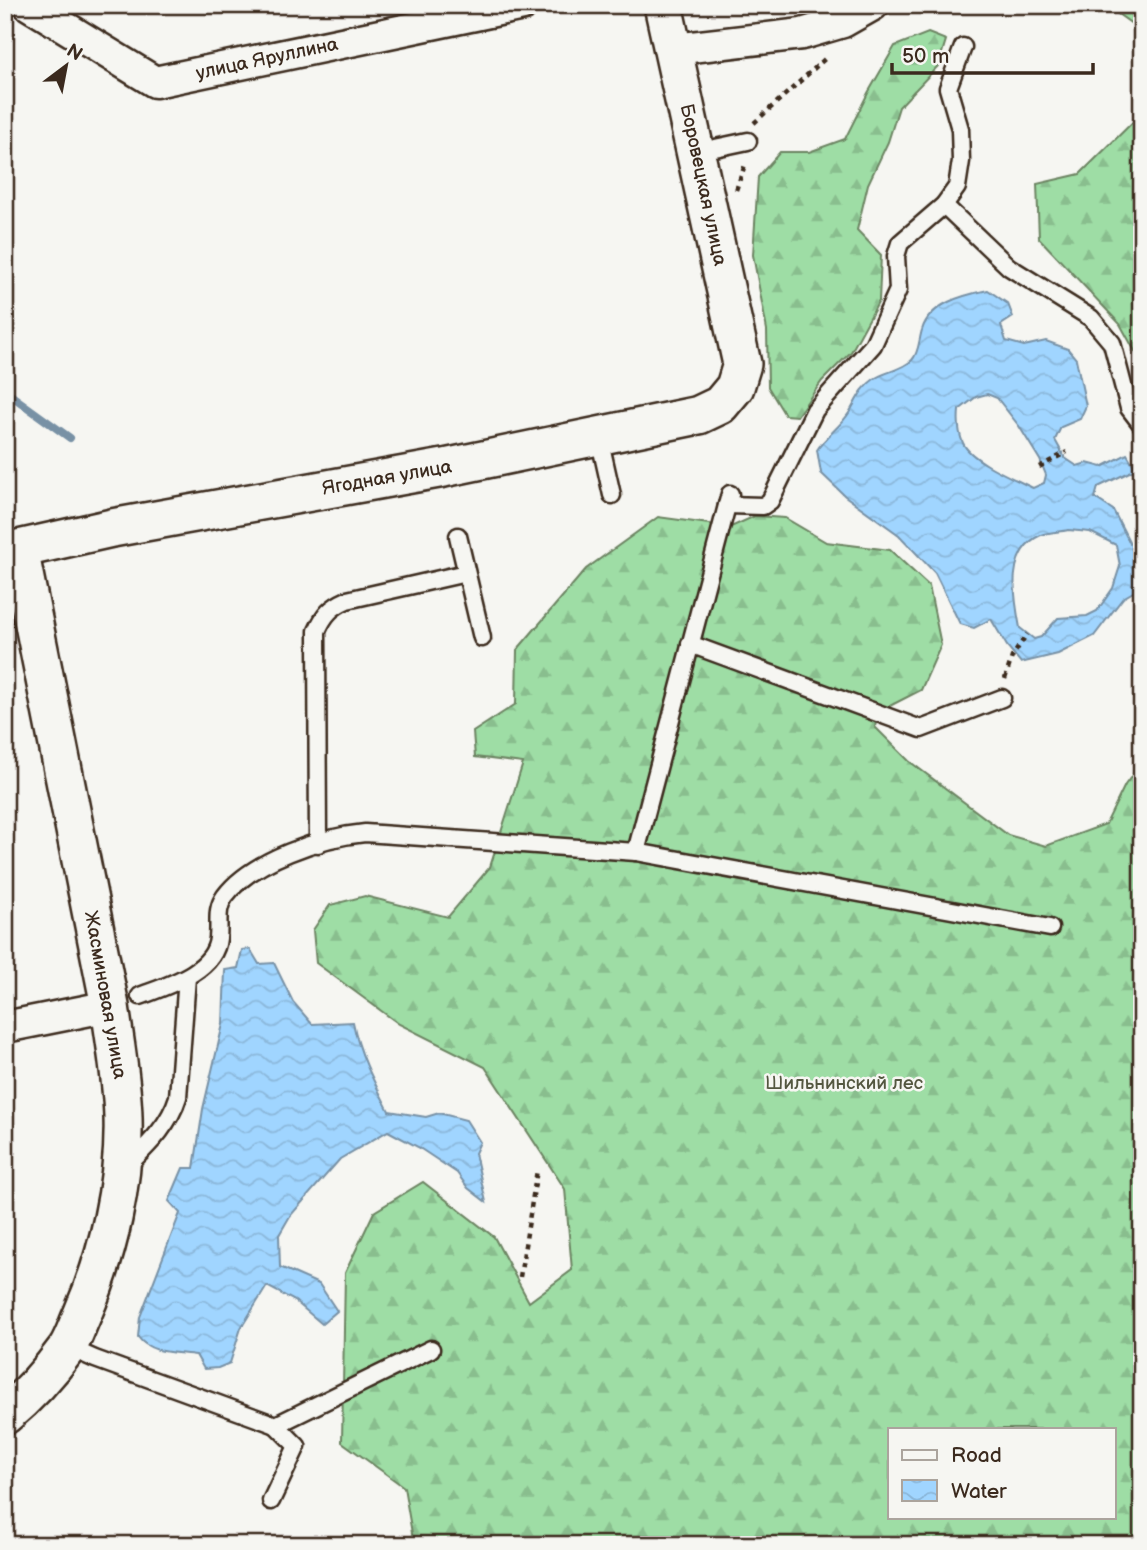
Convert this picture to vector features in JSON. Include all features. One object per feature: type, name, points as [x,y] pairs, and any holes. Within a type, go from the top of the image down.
[{"type":"street","name":"улица Яруллина","points":[[29,5],[155,82],[523,5]]},
{"type":"street","name":"Боровецкая улица","points":[[663,5],[742,364]]},
{"type":"street","points":[[674,49],[802,34],[843,22],[873,5]]},
{"type":"street","name":"Ягодная улица","points":[[12,551],[112,528],[444,468],[699,415],[720,405],[735,387],[742,364]]},
{"type":"street","name":"Жасминовая улица","points":[[5,1415],[31,1392],[68,1347],[89,1300],[106,1249],[119,1174],[123,1119],[119,1071],[125,1001],[12,551]]},
{"type":"street","points":[[5,1027],[125,1001]]},
{"type":"lane","points":[[636,852],[728,499],[763,506],[770,501],[815,410],[873,345],[898,290],[896,256],[900,243],[944,205],[957,187],[961,161],[960,130],[948,88],[963,47]]},
{"type":"lane","points":[[696,152],[748,141]]},
{"type":"lane","points":[[944,205],[1009,267],[1091,318],[1112,343],[1129,408],[1142,425]]},
{"type":"lane","points":[[599,437],[612,495]]},
{"type":"lane","points":[[458,536],[482,638]]},
{"type":"lane","points":[[318,844],[317,631],[323,618],[333,606],[347,600],[466,573]]},
{"type":"lane","points":[[690,644],[921,729],[1002,698]]},
{"type":"lane","points":[[125,1001],[199,970],[219,940],[219,908],[226,895],[256,868],[272,859],[345,835],[365,833],[636,852],[1049,928]]},
{"type":"lane","points":[[119,1174],[163,1129],[173,1113],[178,1097],[187,977]]},
{"type":"lane","points":[[68,1347],[276,1426],[297,1446],[271,1501]]},
{"type":"lane","points":[[276,1426],[431,1349]]},
{"type":"path","points":[[732,199],[750,153],[746,131],[832,53]]},
{"type":"path","points":[[1039,467],[1067,452]]},
{"type":"path","points":[[1012,657],[1027,634]]},
{"type":"path","points":[[520,1277],[537,1170]]},
{"type":"green space","points":[[1109,5],[1142,5],[1142,31],[1111,9]]},
{"type":"green space","points":[[928,33],[946,40],[938,66],[899,107],[888,142],[868,184],[857,230],[881,255],[879,301],[851,352],[822,381],[797,416],[785,415],[768,387],[767,330],[753,255],[758,177],[780,152],[809,152],[845,139],[895,46]]},
{"type":"green space","points":[[1142,113],[1142,364],[1120,324],[1039,238],[1037,184],[1080,174]]},
{"type":"green space","name":"Шильнинский лес","points":[[755,516],[785,518],[826,542],[890,550],[929,586],[941,645],[921,690],[878,712],[875,727],[909,761],[1008,835],[1046,846],[1106,824],[1125,785],[1142,762],[1142,1545],[414,1545],[404,1487],[342,1442],[345,1273],[374,1212],[423,1182],[494,1237],[529,1302],[572,1270],[565,1189],[485,1067],[399,1024],[316,963],[313,930],[330,905],[365,896],[448,917],[490,867],[523,763],[475,757],[473,732],[516,704],[517,650],[586,569],[658,517],[731,527]]},
{"type":"water","points":[[988,290],[1008,304],[1013,317],[1001,325],[1006,341],[1024,346],[1046,341],[1068,349],[1076,359],[1086,406],[1080,419],[1061,427],[1055,440],[1065,458],[1077,466],[1087,463],[1102,467],[1127,454],[1136,469],[1098,487],[1095,498],[1113,510],[1136,555],[1142,560],[1142,587],[1123,598],[1094,636],[1058,654],[1021,663],[991,619],[974,628],[960,624],[935,573],[899,535],[845,496],[821,473],[817,450],[845,418],[870,383],[912,360],[922,330],[932,313],[949,302]],"holes":[[[987,394],[997,398],[1019,426],[1040,460],[1046,475],[1044,483],[1033,488],[1005,475],[984,463],[963,443],[959,410],[976,397]],[[1068,530],[1090,532],[1116,545],[1120,566],[1113,588],[1097,611],[1087,616],[1058,618],[1041,637],[1034,639],[1020,628],[1015,589],[1017,563],[1030,542],[1047,533]]]},
{"type":"water","points":[[250,949],[259,964],[274,963],[293,1002],[312,1024],[353,1022],[363,1057],[389,1111],[426,1117],[439,1113],[466,1120],[480,1142],[475,1153],[486,1202],[468,1188],[457,1173],[388,1131],[340,1159],[290,1216],[279,1235],[280,1267],[319,1284],[337,1311],[322,1324],[295,1301],[267,1286],[241,1328],[230,1363],[218,1368],[204,1369],[196,1355],[164,1351],[143,1343],[138,1337],[140,1317],[180,1213],[169,1201],[183,1168],[194,1168],[203,1109],[223,1024],[225,970],[238,968],[242,950]]},
{"type":"waterway","points":[[5,391],[70,438]]}]
